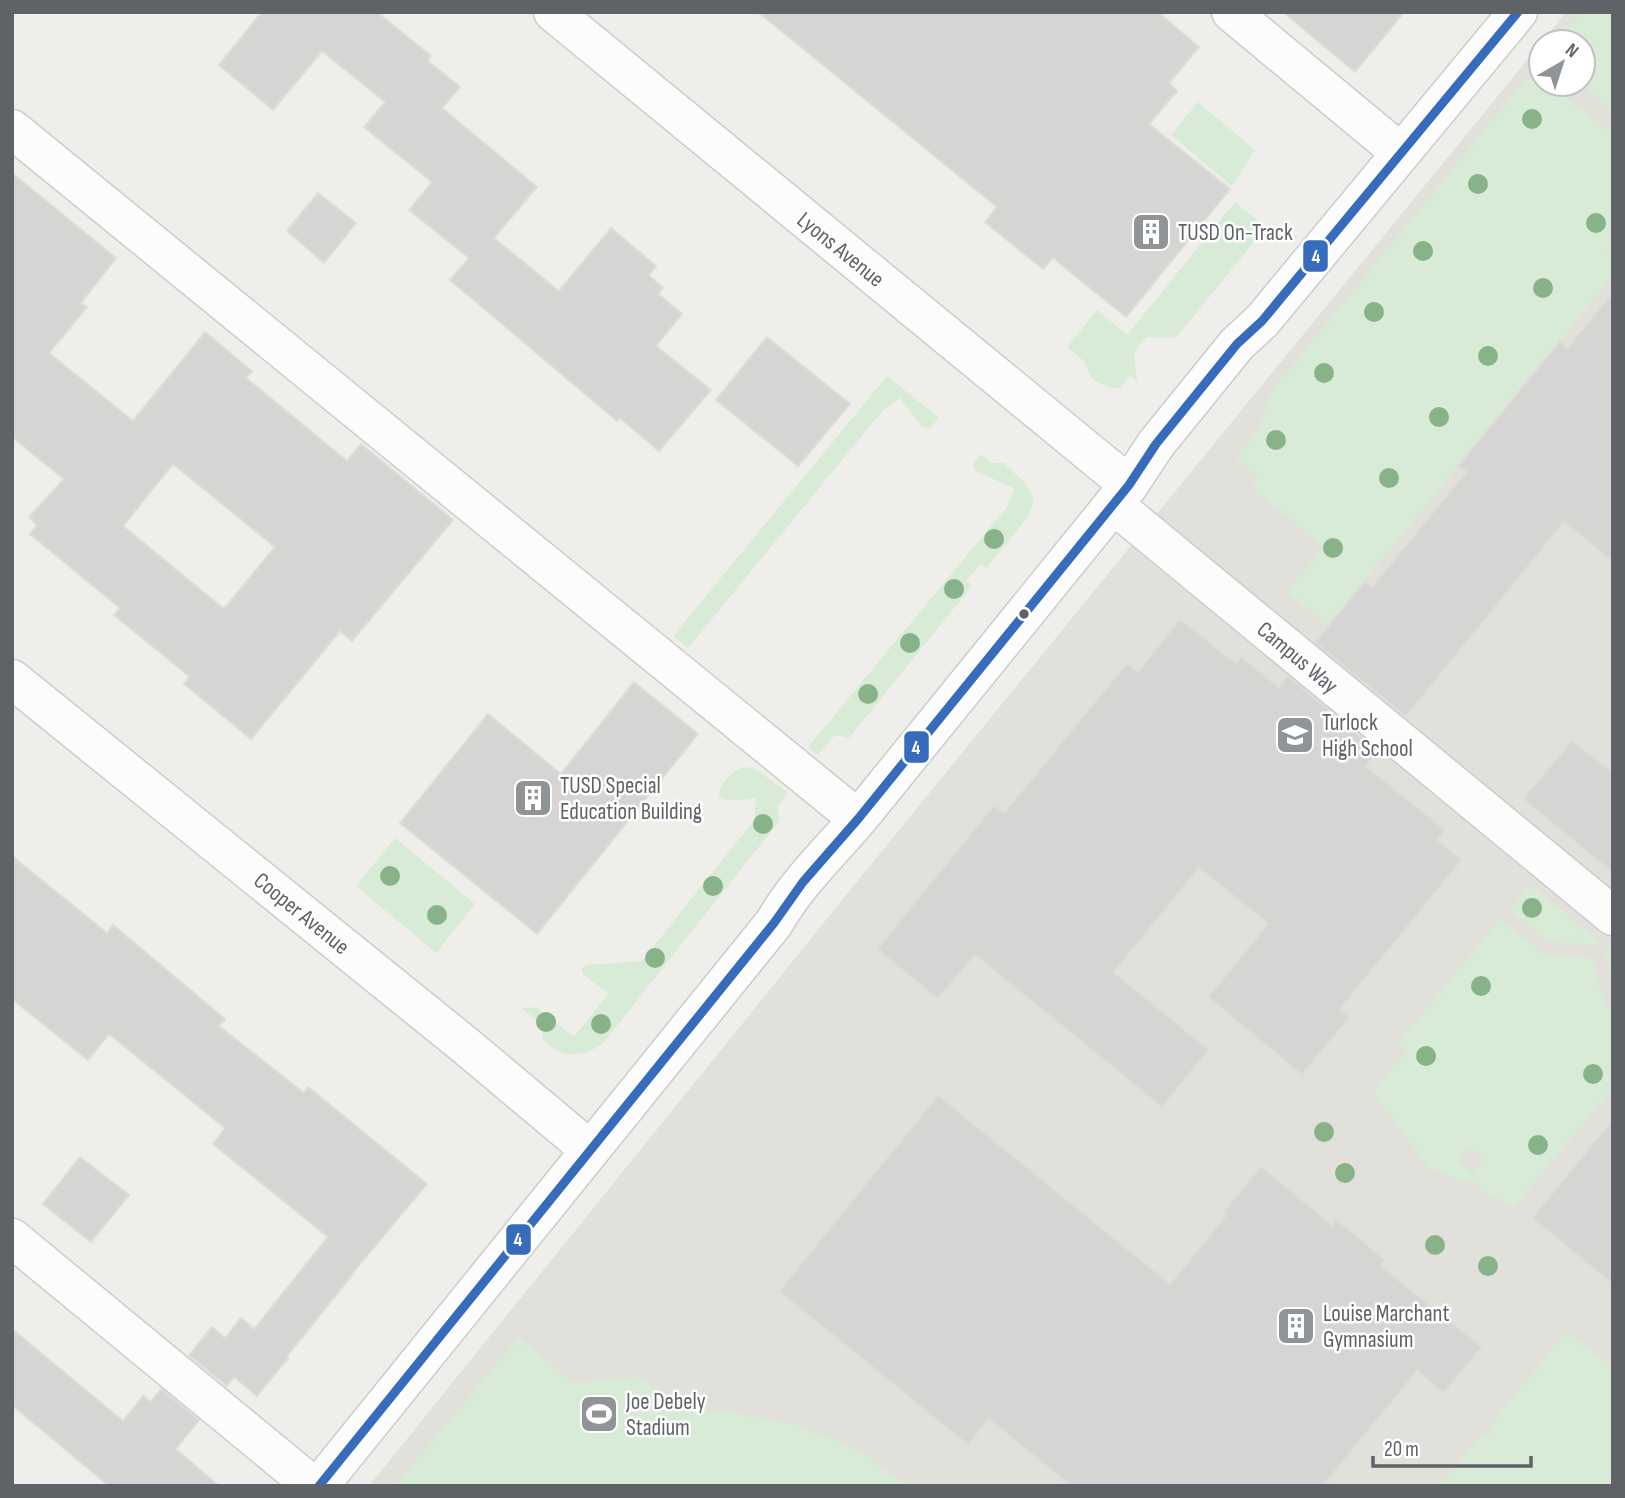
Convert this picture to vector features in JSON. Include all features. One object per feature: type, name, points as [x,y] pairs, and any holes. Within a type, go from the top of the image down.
[{"type":"street","name":"Lyons Avenue","points":[[553,12],[1121,494]]},
{"type":"street","points":[[1231,12],[1401,153]]},
{"type":"street","points":[[319,1486],[774,923],[800,884],[858,819],[1121,494],[1156,444],[1237,344],[1262,321],[1518,12]]},
{"type":"street","points":[[12,130],[858,819]]},
{"type":"street","name":"Campus Way","points":[[1121,494],[1613,916]]},
{"type":"street","name":"Cooper Avenue","points":[[12,679],[445,1029],[590,1150]]},
{"type":"street","points":[[12,1238],[313,1486]]},
{"type":"shaded area","name":"Turlock High School","points":[[1566,12],[1613,12],[1613,1486],[369,1486],[851,889],[1527,60],[1527,98],[1597,98],[1597,28],[1553,28]]},
{"type":"green space","points":[[1581,12],[1613,12],[1613,111],[1597,98],[1597,28],[1568,28]]},
{"type":"green space","points":[[1527,77],[1527,98],[1567,98],[1613,135],[1613,243],[1606,252],[1613,257],[1613,276],[1328,626],[1287,592],[1323,547],[1251,487],[1258,477],[1235,458],[1260,427],[1271,392]]},
{"type":"green space","points":[[1198,102],[1255,150],[1232,186],[1171,135]]},
{"type":"green space","points":[[1235,202],[1266,227],[1176,338],[1147,337],[1134,352],[1137,381],[1130,376],[1120,388],[1098,383],[1091,377],[1085,362],[1067,347],[1097,310],[1127,335]]},
{"type":"green space","points":[[887,376],[939,418],[930,428],[922,427],[900,398],[883,410],[688,648],[673,636]]},
{"type":"green space","points":[[981,454],[992,463],[1004,463],[1027,485],[1033,498],[1028,517],[986,568],[980,564],[966,581],[972,586],[849,738],[835,735],[818,755],[808,747],[1007,507],[1014,488],[975,471],[973,464]]},
{"type":"green space","points":[[747,767],[756,769],[788,793],[777,807],[780,820],[604,1042],[587,1052],[575,1054],[562,1053],[552,1048],[542,1039],[543,1025],[522,1009],[537,1008],[574,1037],[608,994],[582,973],[582,968],[588,965],[642,961],[755,819],[755,798],[731,800],[719,796],[728,777]]},
{"type":"green space","points":[[395,838],[475,904],[436,953],[356,886]]},
{"type":"green space","points":[[1530,885],[1613,953],[1613,983],[1603,945],[1549,942],[1510,910]]},
{"type":"green space","points":[[1500,919],[1544,954],[1592,958],[1604,1004],[1613,1012],[1613,1088],[1514,1207],[1487,1195],[1469,1179],[1464,1183],[1428,1167],[1373,1092],[1408,1050],[1399,1043]],"holes":[[[1470,1147],[1485,1159],[1472,1174],[1457,1161]]]},
{"type":"green space","points":[[1567,1331],[1613,1368],[1613,1486],[1546,1486],[1545,1482],[1538,1486],[1440,1486],[1484,1432],[1489,1435],[1493,1431],[1489,1427]]},
{"type":"green space","name":"Joe Debely Stadium","points":[[519,1337],[573,1383],[639,1377],[684,1411],[725,1411],[797,1425],[871,1459],[907,1486],[395,1486]]},
{"type":"building","points":[[262,12],[377,12],[431,56],[428,61],[460,87],[442,108],[537,187],[494,238],[559,291],[611,228],[656,266],[649,275],[663,288],[658,294],[682,314],[656,346],[711,390],[659,451],[620,418],[617,421],[450,280],[469,258],[409,210],[432,182],[364,127],[385,102],[322,51],[273,110],[219,65]]},
{"type":"building","points":[[758,12],[1158,12],[1199,47],[1169,83],[1177,91],[1149,124],[1230,189],[1126,317],[1053,258],[1043,269],[985,222],[997,207]]},
{"type":"building","points":[[1283,12],[1404,12],[1355,72]]},
{"type":"building","points":[[12,173],[116,258],[81,303],[87,307],[49,353],[133,421],[205,332],[252,371],[246,378],[347,461],[361,444],[453,520],[352,641],[340,631],[251,739],[184,684],[190,677],[114,615],[120,608],[30,534],[37,525],[29,517],[64,479],[12,437]],"holes":[[[173,464],[275,547],[224,609],[123,526]]]},
{"type":"building","points":[[318,193],[356,223],[324,263],[287,231]]},
{"type":"building","points":[[1613,292],[1613,562],[1564,522],[1406,717],[1315,642],[1365,581],[1372,587],[1466,472],[1458,466],[1560,341],[1567,348]]},
{"type":"building","points":[[767,337],[850,404],[798,466],[716,400]]},
{"type":"building","points":[[1180,619],[1236,663],[1241,657],[1279,687],[1288,676],[1378,751],[1366,766],[1445,830],[1437,840],[1462,860],[1340,1009],[1350,1017],[1302,1075],[1208,997],[1268,924],[1199,868],[1114,972],[1209,1050],[1162,1107],[975,955],[938,999],[877,949],[994,805],[1004,813],[1127,663],[1138,672]]},
{"type":"building","name":"TUSD Special Education Building","points":[[634,682],[698,734],[537,934],[400,823],[488,714],[561,774]]},
{"type":"building","points":[[1572,740],[1613,773],[1613,873],[1523,799]]},
{"type":"building","points":[[12,856],[107,933],[113,925],[225,1019],[219,1026],[304,1093],[308,1087],[427,1184],[351,1275],[257,1396],[234,1377],[227,1386],[189,1355],[212,1327],[225,1338],[241,1318],[254,1329],[328,1237],[213,1144],[225,1128],[109,1034],[88,1060],[12,999]]},
{"type":"building","points":[[938,1095],[1170,1284],[1227,1214],[1224,1211],[1261,1166],[1332,1225],[1336,1219],[1385,1260],[1381,1266],[1482,1347],[1444,1393],[1417,1371],[1323,1486],[1071,1486],[989,1419],[968,1445],[779,1291]]},
{"type":"building","points":[[1613,1119],[1613,1284],[1532,1218]]},
{"type":"building","points":[[80,1157],[129,1195],[91,1242],[43,1204]]},
{"type":"building","points":[[12,1329],[123,1421],[143,1396],[151,1402],[161,1389],[199,1420],[176,1449],[219,1486],[109,1486],[12,1405]]},
{"type":"transit line","name":"4","points":[[319,1486],[774,923],[803,882],[858,819],[1129,485],[1156,444],[1237,344],[1262,321],[1518,12]]},
{"type":"place","name":"TUSD On-Track","points":[[1151,232]]},
{"type":"place","name":"Turlock High School","points":[[1295,735]]},
{"type":"place","name":"TUSD Special Education Building","points":[[533,798]]},
{"type":"place","name":"Louise Marchant Gymnasium","points":[[1296,1326]]},
{"type":"place","name":"Joe Debely Stadium","points":[[599,1414]]}]
